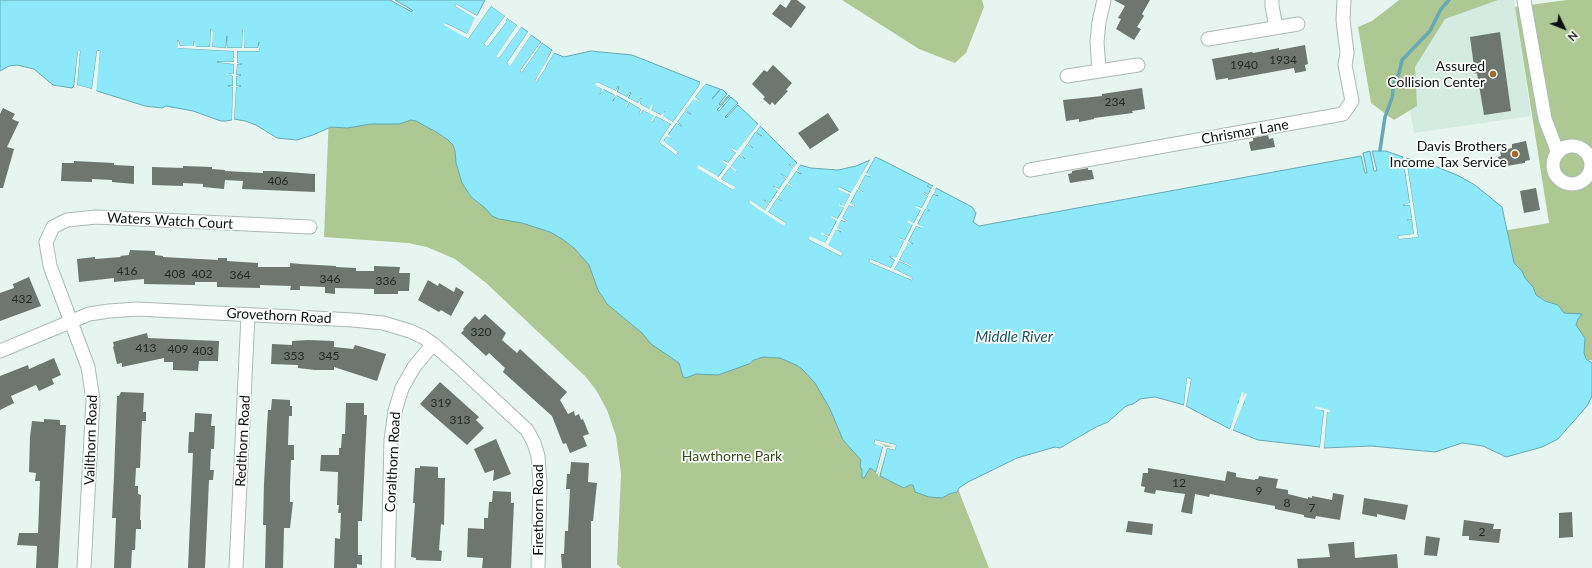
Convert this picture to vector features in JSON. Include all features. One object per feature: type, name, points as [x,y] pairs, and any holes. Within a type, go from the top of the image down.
[{"type":"street","points":[[1099,70],[1097,42],[1099,22],[1104,0]]},
{"type":"street","points":[[1272,0],[1276,27]]},
{"type":"street","name":"Chrismar Lane","points":[[1030,170],[1343,114],[1352,101],[1345,65],[1347,53],[1343,20],[1344,0]]},
{"type":"street","points":[[1524,0],[1545,120],[1558,153]]},
{"type":"street","points":[[1208,39],[1298,24]]},
{"type":"street","points":[[1067,76],[1138,65]]},
{"type":"street","name":"Waters Watch Court","points":[[46,248],[49,235],[53,227],[67,220],[86,218],[310,227]]},
{"type":"street","name":"Vailthorn Road","points":[[46,248],[50,266],[88,367],[94,400],[84,568]]},
{"type":"street","name":"Grovethorn Road","points":[[0,351],[71,321],[99,312],[137,309],[248,314],[383,323],[410,331],[434,344],[527,430]]},
{"type":"street","name":"Redthorn Road","points":[[236,568],[248,314]]},
{"type":"street","name":"Coralthorn Road","points":[[388,568],[391,440],[394,411],[402,388],[414,367],[434,344]]},
{"type":"street","name":"Firethorn Road","points":[[527,430],[534,443],[539,468],[538,568]]},
{"type":"shaded area","points":[[1489,0],[1514,0],[1531,116],[1414,133],[1409,104],[1410,67],[1445,13]]},
{"type":"green space","points":[[842,0],[982,0],[984,7],[966,53],[955,63],[919,49]]},
{"type":"green space","points":[[1399,0],[1498,0],[1445,19],[1415,67],[1417,106],[1394,120],[1371,103],[1358,27],[1372,21]]},
{"type":"green space","points":[[1567,0],[1592,0],[1592,360],[1588,360],[1573,340],[1520,278],[1503,240],[1503,231],[1549,223],[1515,7]]},
{"type":"green space","name":"Hawthorne Park","points":[[413,107],[777,347],[943,451],[989,568],[621,568],[617,564],[621,474],[616,436],[607,410],[596,390],[585,376],[485,282],[455,259],[427,247],[408,243],[324,237],[329,115]]},
{"type":"water","name":"Middle River","points":[[0,0],[390,0],[412,12],[412,10],[395,0],[485,0],[477,16],[456,4],[455,6],[476,18],[467,34],[445,23],[468,39],[491,6],[505,16],[484,44],[487,47],[507,21],[507,18],[517,25],[497,57],[499,58],[521,27],[528,32],[507,63],[510,65],[531,35],[541,42],[520,71],[522,72],[542,43],[552,50],[535,81],[536,82],[554,53],[564,57],[591,51],[632,55],[700,82],[699,86],[673,122],[662,116],[665,111],[662,115],[650,110],[653,105],[649,109],[640,104],[641,98],[638,103],[628,98],[631,93],[630,92],[627,97],[617,92],[618,86],[616,91],[597,82],[596,85],[602,89],[600,94],[603,89],[615,95],[613,101],[616,95],[628,102],[627,107],[629,102],[641,109],[639,114],[643,110],[655,116],[652,122],[656,116],[671,124],[659,142],[676,155],[678,152],[663,142],[667,135],[672,139],[668,135],[676,123],[682,126],[677,122],[685,111],[691,114],[685,110],[694,98],[699,102],[700,101],[695,97],[706,84],[720,89],[712,99],[721,89],[723,90],[727,94],[719,104],[720,105],[729,95],[730,96],[717,110],[719,111],[731,97],[738,103],[725,117],[726,118],[738,105],[758,124],[737,152],[732,148],[732,150],[736,153],[728,163],[724,160],[723,161],[727,165],[718,177],[700,166],[698,168],[733,190],[734,187],[721,179],[730,167],[737,172],[731,166],[739,155],[745,159],[739,154],[747,144],[753,148],[748,143],[755,132],[762,136],[756,132],[760,126],[797,163],[795,167],[789,164],[794,168],[787,178],[781,174],[786,179],[779,189],[773,186],[778,190],[770,203],[764,200],[769,204],[765,210],[750,201],[749,203],[786,223],[768,212],[777,198],[782,201],[778,197],[787,184],[792,187],[788,183],[796,171],[801,174],[797,170],[800,165],[811,168],[838,170],[856,166],[870,160],[852,193],[839,187],[850,195],[844,207],[840,204],[844,208],[837,219],[832,216],[837,220],[829,236],[821,233],[828,237],[825,244],[810,237],[808,239],[841,256],[843,253],[827,245],[836,229],[841,232],[836,228],[841,220],[847,221],[842,218],[849,205],[855,206],[850,204],[857,190],[863,192],[858,189],[865,175],[871,177],[866,174],[875,157],[933,186],[932,189],[927,186],[931,189],[928,195],[924,192],[923,193],[928,196],[922,208],[916,206],[921,209],[914,223],[908,221],[913,224],[905,240],[899,238],[904,241],[896,259],[890,256],[895,260],[891,268],[870,259],[869,262],[912,280],[913,278],[894,269],[899,261],[912,267],[899,260],[916,226],[922,228],[917,225],[925,209],[930,211],[926,208],[933,194],[938,196],[934,193],[936,188],[972,207],[976,213],[973,222],[979,226],[1361,156],[1365,173],[1367,173],[1363,153],[1370,151],[1374,171],[1377,171],[1372,151],[1386,151],[1403,157],[1410,204],[1403,205],[1410,205],[1414,234],[1398,236],[1399,239],[1418,237],[1406,158],[1432,165],[1457,175],[1475,185],[1502,207],[1514,263],[1522,271],[1525,278],[1533,287],[1536,295],[1545,301],[1558,305],[1564,313],[1582,314],[1576,325],[1585,338],[1584,353],[1586,359],[1592,363],[1592,396],[1587,406],[1558,439],[1542,447],[1506,457],[1483,446],[1462,443],[1435,452],[1371,446],[1324,448],[1327,412],[1324,411],[1320,447],[1258,440],[1233,430],[1242,405],[1244,404],[1244,398],[1238,402],[1239,405],[1230,429],[1186,406],[1191,379],[1187,378],[1184,405],[1155,397],[1140,399],[1133,404],[1126,406],[1108,422],[1096,427],[1060,448],[1055,447],[1017,458],[968,482],[959,488],[957,492],[942,498],[929,497],[915,492],[913,485],[904,488],[880,476],[887,448],[895,450],[896,445],[875,440],[874,444],[883,446],[876,472],[870,468],[864,478],[862,478],[862,470],[860,466],[861,460],[843,440],[830,409],[815,383],[802,369],[796,365],[780,358],[763,357],[754,360],[749,364],[718,375],[696,374],[686,378],[683,377],[679,363],[651,344],[642,333],[607,304],[598,290],[589,265],[574,248],[550,232],[522,223],[499,219],[492,216],[485,208],[471,197],[462,183],[456,163],[453,145],[438,133],[416,121],[411,120],[399,124],[371,124],[347,128],[331,127],[297,140],[277,138],[256,125],[234,119],[236,87],[241,86],[236,86],[236,76],[241,75],[236,75],[237,64],[242,64],[237,63],[237,51],[259,51],[259,42],[258,48],[244,48],[243,29],[242,48],[227,48],[227,36],[226,48],[212,47],[211,29],[210,47],[195,47],[194,41],[194,47],[180,46],[178,40],[179,48],[234,51],[234,62],[217,62],[234,64],[234,75],[229,74],[233,76],[233,86],[228,86],[233,87],[232,120],[221,121],[193,111],[166,106],[162,108],[145,106],[97,91],[95,89],[100,51],[97,51],[92,89],[77,85],[80,51],[78,51],[74,86],[72,88],[53,85],[34,69],[17,65],[9,66],[0,71]]},
{"type":"pier","points":[[486,0],[487,3],[471,31],[491,4],[519,23],[519,26],[522,26],[499,58],[496,57],[517,25],[507,18],[507,21],[487,47],[484,44],[505,16],[491,6],[468,39],[444,25],[445,23],[467,34],[475,18],[455,6],[456,4],[477,16]]},
{"type":"pier","points":[[211,29],[213,32],[212,47],[226,48],[228,36],[227,48],[242,48],[243,29],[244,48],[258,48],[260,42],[259,51],[237,51],[237,63],[242,64],[237,64],[236,75],[241,75],[236,76],[236,86],[241,86],[236,87],[234,119],[232,120],[233,87],[228,86],[233,86],[233,76],[228,74],[234,74],[234,64],[217,62],[234,62],[234,51],[178,48],[178,40],[180,46],[194,46],[194,40],[196,47],[210,47]]},
{"type":"pier","points":[[528,32],[531,35],[510,66],[507,63]]},
{"type":"pier","points":[[541,42],[542,43],[522,72],[520,71]]},
{"type":"pier","points":[[78,50],[80,51],[77,85],[92,89],[97,51],[100,51],[96,93],[94,90],[79,89],[76,87],[74,89]]},
{"type":"pier","points":[[552,51],[554,53],[536,82],[535,81]]},
{"type":"pier","points":[[597,82],[616,91],[618,86],[617,92],[627,97],[630,92],[628,98],[638,103],[641,98],[640,104],[649,109],[652,104],[651,110],[661,115],[665,111],[663,116],[673,122],[699,86],[700,82],[702,82],[701,86],[704,83],[706,84],[695,97],[700,101],[699,102],[694,99],[685,110],[691,114],[685,111],[677,122],[682,126],[676,123],[668,134],[672,139],[667,136],[663,141],[678,152],[676,155],[659,142],[671,124],[656,116],[652,122],[651,121],[654,116],[643,110],[639,114],[641,109],[629,102],[626,107],[628,101],[617,95],[612,100],[615,95],[604,89],[600,94],[602,89],[595,85]]},
{"type":"pier","points":[[758,124],[760,126],[756,132],[762,136],[755,132],[748,143],[753,148],[747,144],[740,154],[745,160],[739,155],[731,166],[737,171],[736,172],[730,167],[721,179],[735,187],[733,190],[697,168],[699,165],[719,177],[727,165],[722,161],[723,160],[728,163],[736,153],[731,149],[732,148],[737,151]]},
{"type":"pier","points":[[875,157],[866,173],[872,177],[865,175],[858,189],[863,193],[857,190],[850,203],[855,206],[849,205],[842,218],[847,222],[841,220],[837,228],[842,231],[836,230],[828,245],[843,253],[841,256],[808,239],[810,236],[825,243],[828,237],[821,234],[821,232],[829,236],[837,221],[831,217],[832,216],[838,219],[844,208],[839,204],[844,206],[850,195],[838,189],[839,187],[851,193],[870,160]]},
{"type":"pier","points":[[1403,157],[1406,158],[1418,237],[1399,239],[1398,236],[1414,234],[1412,219],[1406,220],[1412,218],[1410,205],[1403,205],[1410,203]]},
{"type":"pier","points":[[789,163],[794,167],[797,163],[800,165],[797,170],[802,173],[796,171],[788,183],[793,186],[792,187],[787,184],[778,197],[782,201],[777,198],[768,212],[786,223],[784,226],[749,203],[750,200],[765,210],[769,204],[764,200],[770,203],[778,191],[773,186],[779,189],[786,179],[781,174],[787,178],[793,168]]},
{"type":"pier","points":[[926,186],[931,189],[933,186],[936,188],[934,193],[938,195],[933,194],[926,208],[930,211],[925,209],[917,224],[923,227],[916,226],[908,241],[913,245],[908,243],[899,260],[913,266],[912,267],[899,261],[894,269],[913,278],[912,280],[869,262],[870,259],[891,268],[895,260],[890,256],[896,258],[904,241],[899,238],[905,240],[913,225],[907,222],[908,220],[914,223],[921,210],[915,207],[922,208],[928,196],[923,192],[928,195],[931,190]]},
{"type":"pier","points":[[1187,378],[1191,379],[1186,406],[1184,405]]},
{"type":"pier","points":[[1242,392],[1244,393],[1243,398],[1245,393],[1247,394],[1233,430],[1230,429]]},
{"type":"pier","points":[[1315,406],[1330,410],[1330,412],[1327,412],[1324,448],[1320,447],[1324,411],[1315,408]]},
{"type":"pier","points":[[875,440],[896,445],[895,450],[887,448],[879,477],[878,475],[885,447],[878,473],[876,474],[883,447],[874,444]],"holes":[[[877,442],[893,447],[885,447],[884,445]]]},
{"type":"building","points":[[791,0],[797,0],[806,7],[791,28],[772,14],[780,4],[786,8]]},
{"type":"building","points":[[1114,0],[1150,0],[1142,14],[1144,16],[1137,27],[1141,29],[1134,40],[1116,29],[1121,19],[1118,18],[1125,6]]},
{"type":"building","name":"Assured Collision Center","points":[[1500,32],[1511,111],[1484,115],[1477,73],[1475,74],[1470,37]]},
{"type":"building","points":[[1305,45],[1308,64],[1305,65],[1306,71],[1295,73],[1294,68],[1228,80],[1228,78],[1216,80],[1212,59]]},
{"type":"building","points":[[773,65],[792,83],[786,90],[788,91],[775,105],[772,102],[770,105],[763,99],[765,97],[752,84],[764,70],[767,72]]},
{"type":"building","points":[[1142,88],[1145,109],[1132,111],[1133,113],[1094,118],[1079,122],[1079,119],[1066,121],[1063,100],[1102,96],[1102,94]]},
{"type":"building","points":[[3,108],[15,114],[12,119],[19,122],[7,147],[14,149],[3,188],[0,188],[0,114]]},
{"type":"building","points":[[828,113],[839,130],[810,149],[798,133]]},
{"type":"building","points":[[1268,135],[1269,139],[1273,138],[1275,147],[1251,151],[1249,142],[1253,141],[1253,138]]},
{"type":"building","name":"Davis Brothers Income Tax Service","points":[[1526,141],[1530,160],[1525,161],[1525,163],[1500,167],[1498,157],[1501,156],[1500,151],[1512,148],[1512,144]]},
{"type":"building","points":[[74,161],[114,163],[114,165],[134,166],[134,184],[112,182],[112,180],[92,179],[92,182],[61,181],[62,163],[74,163]]},
{"type":"building","points":[[183,166],[212,167],[212,169],[225,171],[263,173],[263,171],[274,171],[315,174],[315,192],[242,189],[243,181],[225,180],[224,189],[203,187],[203,184],[183,183],[183,186],[152,185],[152,167],[183,168]]},
{"type":"building","points":[[1088,168],[1088,170],[1092,170],[1094,179],[1070,183],[1068,174],[1072,173],[1072,171]]},
{"type":"building","points":[[1536,188],[1540,210],[1524,213],[1520,191]]},
{"type":"building","points":[[130,250],[155,251],[155,255],[163,257],[218,260],[218,258],[227,258],[227,261],[258,263],[258,267],[290,267],[290,263],[356,268],[356,271],[374,271],[374,266],[400,267],[399,273],[410,273],[409,291],[398,291],[398,294],[374,294],[374,289],[335,288],[335,294],[325,293],[325,287],[300,286],[300,290],[290,290],[291,286],[260,285],[260,288],[217,287],[217,282],[195,282],[195,285],[144,284],[144,279],[114,282],[114,278],[79,282],[77,259],[121,257],[120,256],[129,255]]},
{"type":"building","points":[[29,277],[41,306],[0,321],[0,293],[14,288],[13,284]]},
{"type":"building","points":[[428,280],[438,286],[439,283],[454,292],[456,287],[464,292],[451,316],[441,310],[439,312],[418,300]]},
{"type":"building","points":[[485,314],[506,333],[502,340],[517,353],[520,349],[567,392],[560,400],[568,414],[574,411],[575,416],[579,414],[581,420],[583,419],[589,434],[583,436],[587,446],[570,453],[566,443],[563,444],[552,416],[503,372],[505,368],[489,353],[486,356],[461,333],[475,316],[479,320]]},
{"type":"building","points":[[147,333],[148,338],[219,341],[218,361],[199,361],[198,371],[173,370],[173,362],[164,362],[164,358],[122,367],[122,363],[117,364],[113,342]]},
{"type":"building","points":[[292,341],[334,341],[334,347],[353,349],[355,345],[386,354],[377,381],[334,367],[334,370],[315,370],[298,368],[298,365],[271,364],[272,344],[292,345]]},
{"type":"building","points":[[54,358],[61,375],[52,379],[54,384],[39,391],[36,385],[11,396],[14,403],[0,410],[0,376],[28,365],[29,369]]},
{"type":"building","points":[[440,382],[479,417],[476,420],[484,428],[467,445],[420,404]]},
{"type":"building","points":[[121,392],[144,393],[143,412],[146,412],[146,421],[142,421],[140,468],[136,468],[135,486],[138,486],[138,494],[141,495],[141,529],[136,529],[135,550],[132,550],[131,568],[114,568],[116,518],[112,518],[117,396],[119,396]]},
{"type":"building","points":[[272,399],[290,400],[290,406],[292,406],[292,416],[289,416],[288,445],[294,445],[294,460],[291,460],[290,485],[290,502],[293,502],[290,528],[284,528],[283,568],[265,568],[266,525],[263,525],[264,484],[268,410],[271,410]]},
{"type":"building","points":[[346,403],[364,403],[364,415],[367,415],[362,521],[358,521],[358,555],[362,555],[362,565],[357,564],[357,568],[334,568],[335,538],[340,539],[341,513],[338,513],[339,505],[337,505],[338,472],[320,471],[321,455],[339,455],[342,434],[345,434]]},
{"type":"building","points":[[195,413],[212,414],[211,426],[215,426],[214,449],[211,449],[210,470],[214,470],[213,480],[209,480],[205,568],[188,568],[193,453],[188,453],[189,432],[194,432]]},
{"type":"building","points":[[44,419],[60,420],[60,425],[66,425],[58,568],[36,568],[37,546],[17,545],[19,533],[38,533],[40,481],[35,481],[36,473],[29,472],[30,437],[32,421],[44,422]]},
{"type":"building","points":[[496,439],[511,474],[493,481],[494,470],[485,473],[474,449]]},
{"type":"building","points":[[571,462],[589,463],[588,482],[597,483],[593,521],[591,521],[591,568],[562,568],[561,554],[564,554],[565,531],[568,531],[570,489],[566,489],[567,474],[570,474]]},
{"type":"building","points":[[420,466],[438,467],[438,478],[445,478],[444,525],[441,524],[439,550],[442,551],[441,561],[416,560],[416,558],[411,557],[415,503],[413,503],[415,468],[420,468]]},
{"type":"building","points":[[1148,468],[1225,481],[1227,471],[1236,473],[1236,477],[1255,480],[1258,479],[1259,476],[1278,479],[1276,488],[1288,490],[1288,494],[1308,499],[1308,497],[1312,498],[1312,496],[1332,500],[1333,493],[1344,495],[1340,520],[1316,516],[1315,519],[1304,517],[1304,515],[1275,509],[1275,506],[1210,494],[1209,497],[1195,494],[1192,514],[1181,512],[1185,494],[1156,490],[1155,494],[1144,492],[1145,487],[1141,486],[1143,473],[1148,473]]},
{"type":"building","points":[[493,491],[511,492],[511,503],[514,503],[511,568],[482,568],[483,558],[467,557],[468,528],[484,529],[484,518],[488,518],[489,502],[492,502]]},
{"type":"building","points":[[1364,498],[1408,505],[1405,520],[1377,514],[1377,517],[1362,514]]},
{"type":"building","points":[[1572,512],[1573,537],[1559,538],[1559,513]]},
{"type":"building","points":[[1464,520],[1494,524],[1493,529],[1501,529],[1499,543],[1469,540],[1469,536],[1462,536]]},
{"type":"building","points":[[1128,521],[1153,524],[1152,535],[1126,532]]},
{"type":"building","points":[[1426,536],[1440,538],[1437,556],[1424,555]]},
{"type":"building","points":[[1354,542],[1355,558],[1397,554],[1398,568],[1298,568],[1297,559],[1330,557],[1328,544]]},
{"type":"waterway","points":[[1380,150],[1385,117],[1392,98],[1394,83],[1399,73],[1402,60],[1430,31],[1441,9],[1449,0]]},
{"type":"place","name":"Assured Collision Center","points":[[1493,74]]},
{"type":"place","name":"Davis Brothers Income Tax Service","points":[[1515,154]]}]
